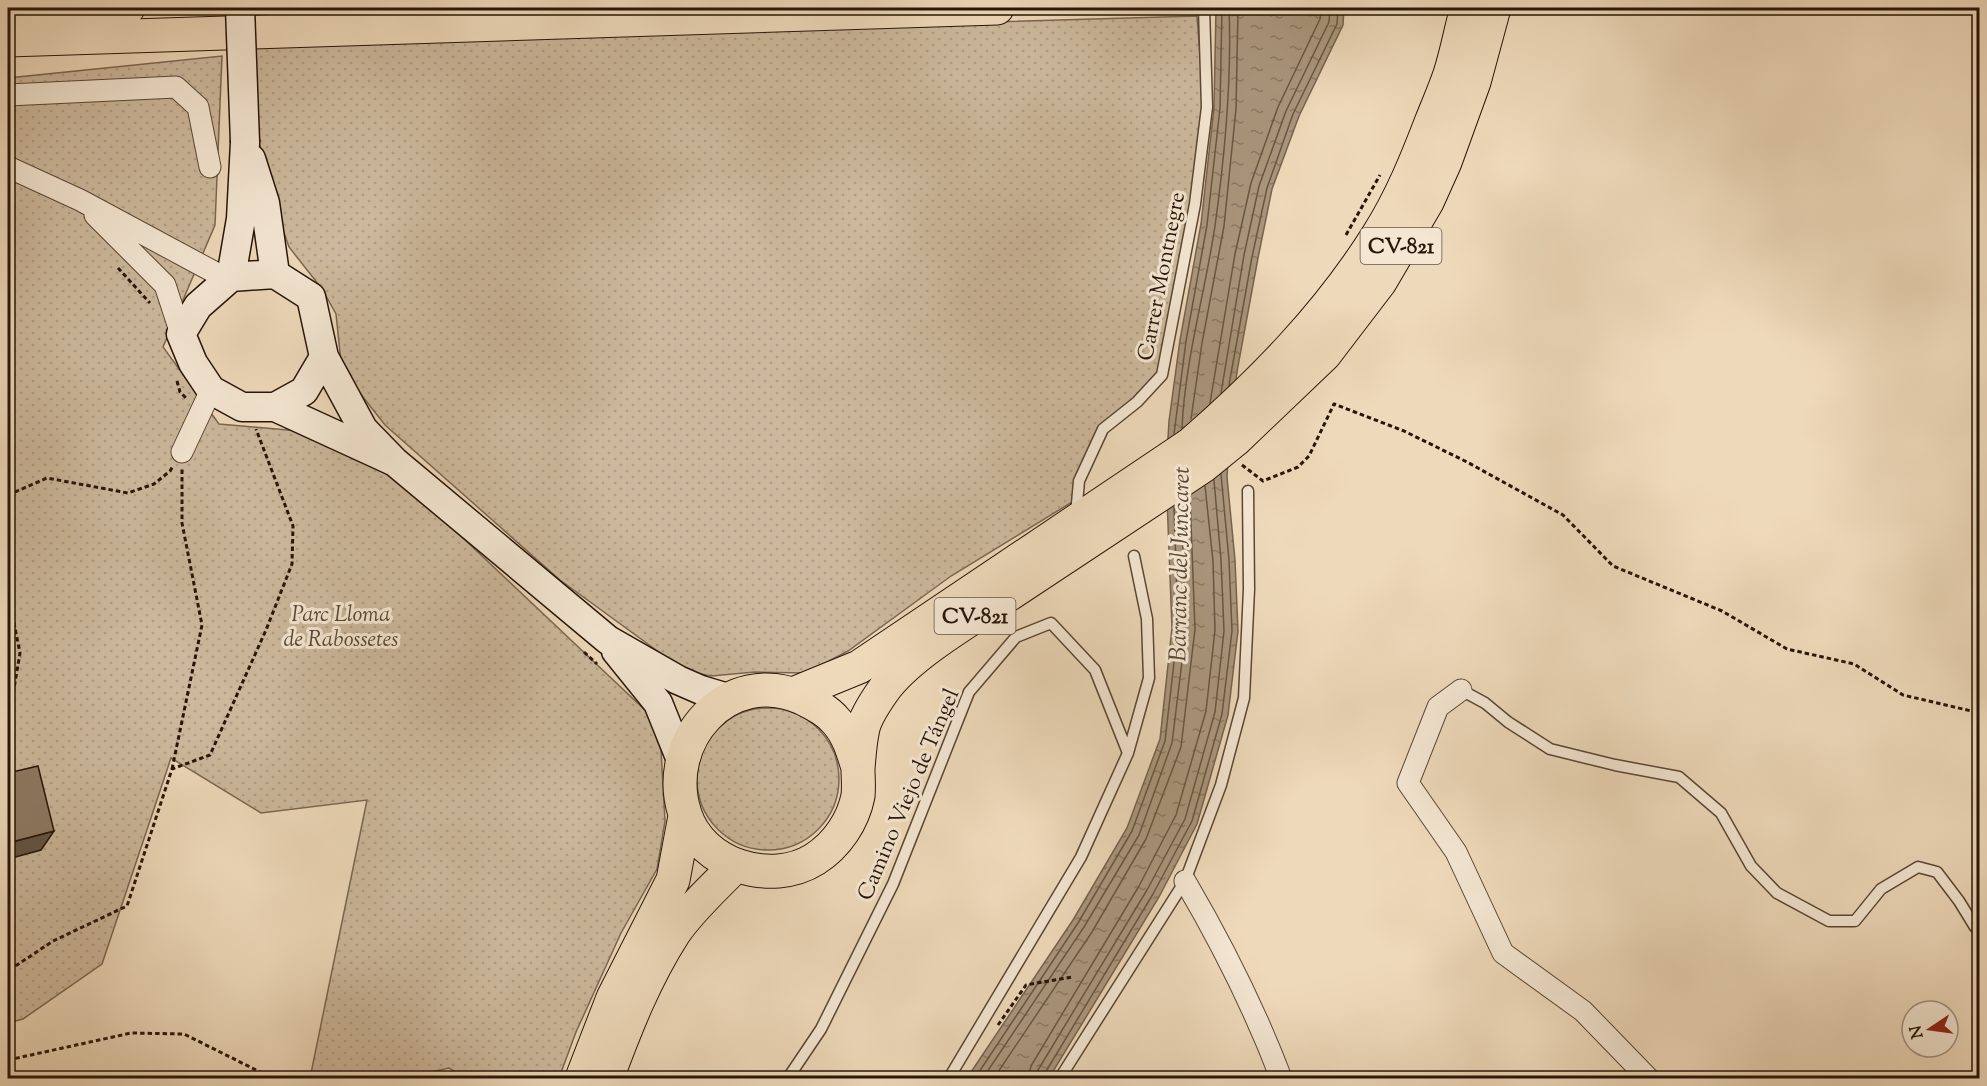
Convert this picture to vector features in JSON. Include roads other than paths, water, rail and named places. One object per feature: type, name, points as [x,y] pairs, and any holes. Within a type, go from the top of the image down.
[{"type":"main road","points":[[8,11],[128,8]]},
{"type":"main road","points":[[181,334],[198,306],[229,278],[241,219],[246,142],[240,8]]},
{"type":"main road","points":[[8,40],[997,8]]},
{"type":"main road","name":"CV-821","points":[[858,768],[850,743],[836,721],[817,705],[793,694],[772,691],[751,692],[731,699],[708,714],[691,735],[681,760],[679,788],[685,816],[697,837],[714,854],[735,865],[762,872],[789,870],[814,860],[835,843],[850,820],[858,795],[858,768],[863,726],[884,690],[907,666],[1138,495],[1277,365],[1360,263],[1379,234],[1419,155],[1447,84],[1467,8]]},
{"type":"main road","name":"CV-821","points":[[793,694],[859,667],[1076,521],[1235,451],[1325,354],[1380,282],[1400,249],[1427,202],[1445,162],[1474,82],[1494,8]]},
{"type":"main road","points":[[229,278],[275,274],[266,203],[246,142]]},
{"type":"main road","name":"CV-821","points":[[275,274],[311,297],[324,357],[363,429],[395,462],[608,640],[678,680],[731,699]]},
{"type":"main road","name":"CV-821","points":[[181,334],[193,363],[211,390],[242,407],[395,462]]},
{"type":"main road","name":"CV-821","points":[[265,416],[304,391],[324,357]]},
{"type":"main road","name":"CV-821","points":[[608,640],[658,703],[681,760]]},
{"type":"main road","name":"CV-821","points":[[582,1078],[613,998],[673,880],[685,816]]},
{"type":"main road","points":[[607,1078],[644,987],[675,932],[701,900],[735,865]]},
{"type":"street","points":[[8,95],[176,87],[198,107],[210,166]]},
{"type":"street","points":[[8,167],[80,200],[229,278]]},
{"type":"street","points":[[80,200],[165,285],[181,334]]},
{"type":"street","points":[[182,452],[211,390]]},
{"type":"street","points":[[1461,690],[1438,707],[1408,783],[1456,852],[1503,953],[1583,1011],[1648,1078]]},
{"type":"street","points":[[1185,881],[1210,924],[1257,1019],[1281,1078]]},
{"type":"lane","name":"Carrer Montnegre","points":[[1076,521],[1079,481],[1103,429],[1137,402],[1162,375],[1195,204],[1207,107],[1204,8]]},
{"type":"lane","points":[[1060,1078],[1185,881],[1221,785],[1244,698],[1249,589],[1248,491]]},
{"type":"lane","points":[[949,1078],[1081,857],[1128,753],[1149,678],[1147,619],[1134,556]]},
{"type":"lane","name":"Camino Viejo de Tángel","points":[[788,1078],[821,1029],[893,884],[969,692],[1016,637],[1051,623],[1095,670],[1128,753]]},
{"type":"lane","points":[[1461,690],[1485,703],[1508,722],[1550,749],[1615,765],[1679,777],[1721,813],[1751,866],[1777,893],[1829,921],[1855,921],[1881,889],[1918,867],[1937,872],[1975,927],[1980,926]]},
{"type":"water","name":"Barranc del Juncaret","points":[[1216,8],[1344,8],[1343,25],[1299,116],[1272,189],[1238,366],[1231,412],[1227,477],[1235,560],[1238,631],[1228,715],[1197,824],[1159,897],[1049,1078],[967,1078],[1073,920],[1127,828],[1160,739],[1172,628],[1166,472],[1169,421],[1180,340],[1201,224],[1214,108]]},
{"type":"park label","name":"Parc Lloma de Rabossetes","points":[[341,626]]}]
